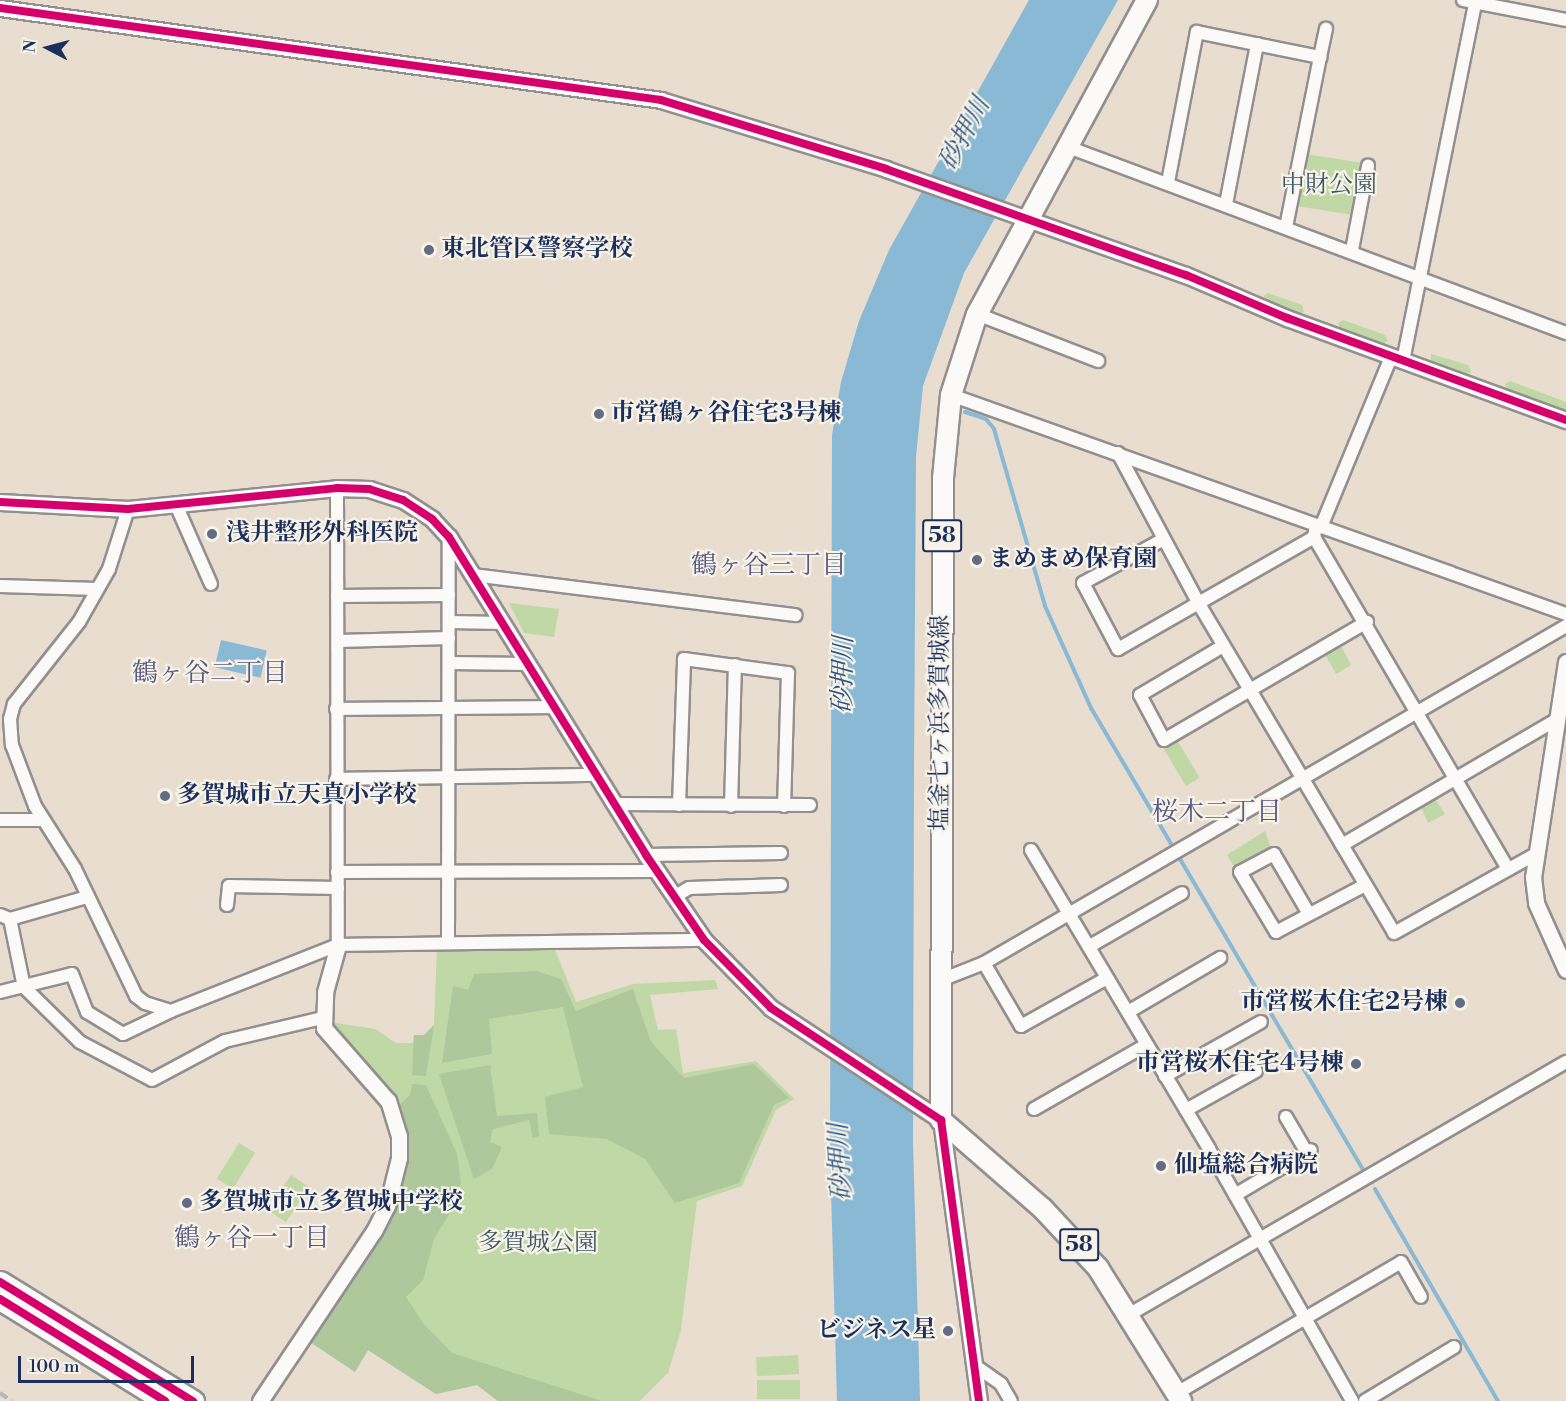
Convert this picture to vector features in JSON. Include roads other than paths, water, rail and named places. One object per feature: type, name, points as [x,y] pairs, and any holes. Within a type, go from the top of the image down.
[{"type":"highway","points":[[0,1282],[192,1401]]},
{"type":"highway","points":[[0,1299],[165,1401]]},
{"type":"main road","name":"塩釜七ヶ浜多賀城線","points":[[941,1119],[943,478],[951,395],[977,314],[1018,217],[1068,147],[1147,0]]},
{"type":"main road","name":"58","points":[[941,1119],[1065,1230],[1098,1268],[1130,1314],[1179,1397]]},
{"type":"street","points":[[1162,540],[1083,583],[1118,649],[1199,604],[1317,529],[1397,359],[1421,278],[1469,1],[1566,20]]},
{"type":"street","points":[[0,8],[662,100],[915,180],[1186,275],[1397,359],[1566,420]]},
{"type":"street","points":[[1286,226],[1326,29]]},
{"type":"street","points":[[1168,182],[1197,32],[1320,57]]},
{"type":"street","points":[[1226,204],[1257,44]]},
{"type":"street","points":[[1068,147],[1352,250],[1566,333]]},
{"type":"street","points":[[1352,250],[1368,166]]},
{"type":"street","points":[[977,314],[1098,361]]},
{"type":"street","points":[[951,395],[1118,453],[1317,529],[1566,614]]},
{"type":"street","points":[[1118,453],[1162,540],[1249,691],[1394,933],[1507,867],[1536,854]]},
{"type":"street","points":[[260,1401],[374,1231],[387,1206],[399,1158],[399,1136],[388,1101],[369,1075],[332,1041],[322,1018],[338,945],[337,488]]},
{"type":"street","points":[[0,502],[128,509],[177,507],[337,488],[369,489],[403,501],[432,519],[449,537],[645,855],[704,940],[753,994],[827,1046],[941,1119],[979,1401]]},
{"type":"street","points":[[177,507],[211,584]]},
{"type":"street","points":[[128,509],[109,569],[79,622],[14,704],[5,738],[43,820],[56,834],[136,996],[155,1009],[171,1011]]},
{"type":"street","points":[[1317,529],[1417,712],[1507,867]]},
{"type":"street","points":[[448,943],[449,537]]},
{"type":"street","points":[[473,575],[796,615]]},
{"type":"street","points":[[0,586],[97,589]]},
{"type":"street","points":[[337,596],[449,595]]},
{"type":"street","points":[[449,622],[503,623]]},
{"type":"street","points":[[1223,646],[1140,695],[1164,740],[1367,622]]},
{"type":"street","points":[[941,980],[984,963],[1165,856],[1566,626]]},
{"type":"street","points":[[338,641],[449,638]]},
{"type":"street","points":[[679,805],[684,659],[788,672],[784,806]]},
{"type":"street","points":[[1566,662],[1536,854],[1536,903],[1566,970]]},
{"type":"street","points":[[449,663],[528,664]]},
{"type":"street","points":[[731,806],[735,665]]},
{"type":"street","points":[[336,708],[555,707]]},
{"type":"street","points":[[1342,845],[1558,719]]},
{"type":"street","points":[[336,779],[596,775]]},
{"type":"street","points":[[613,804],[810,805]]},
{"type":"street","points":[[0,820],[43,820]]},
{"type":"street","points":[[1031,850],[1236,1195],[1353,1401]]},
{"type":"street","points":[[645,855],[780,853]]},
{"type":"street","points":[[1309,914],[1275,854],[1240,872],[1276,932],[1365,885]]},
{"type":"street","points":[[337,872],[656,871]]},
{"type":"street","points":[[674,897],[689,888],[781,885]]},
{"type":"street","points":[[227,905],[229,886],[338,888]]},
{"type":"street","points":[[1090,946],[1182,893]]},
{"type":"street","points":[[87,897],[5,917],[24,987],[80,1042],[152,1080],[225,1041],[322,1018]]},
{"type":"street","points":[[0,992],[72,974],[87,1012],[123,1034],[171,1011],[338,945],[704,940]]},
{"type":"street","points":[[1128,1012],[1220,958]]},
{"type":"street","points":[[984,963],[1021,1026],[1107,978]]},
{"type":"street","points":[[1165,1076],[1261,1022]]},
{"type":"street","points":[[1034,1109],[1146,1045]]},
{"type":"street","points":[[1130,1314],[1566,1062]]},
{"type":"street","points":[[1186,1110],[1256,1071]]},
{"type":"street","points":[[1236,1195],[1309,1151],[1286,1117]]},
{"type":"street","points":[[1179,1397],[1401,1262],[1421,1297]]},
{"type":"street","points":[[1365,1401],[1454,1347]]},
{"type":"street","points":[[974,1365],[1001,1384],[1011,1401]]},
{"type":"water","name":"砂押川","points":[[1029,0],[1118,0],[964,273],[923,386],[916,457],[914,766],[913,1142],[920,1401],[837,1401],[830,1155],[832,435],[841,382],[859,321],[889,250]]},
{"type":"water","points":[[221,640],[267,651],[260,678],[215,667]]},
{"type":"waterway","points":[[965,412],[986,419],[994,429],[1045,606],[1091,708],[1365,1173]]},
{"type":"waterway","points":[[1375,1189],[1498,1401]]},
{"type":"railway","points":[[0,1393],[12,1401]]},
{"type":"place","name":"東北管区警察学校","points":[[429,250]]},
{"type":"place","name":"市営鶴ヶ谷住宅3号棟","points":[[599,414]]},
{"type":"place","name":"浅井整形外科医院","points":[[212,534]]},
{"type":"place","name":"まめまめ保育園","points":[[977,560]]},
{"type":"place","name":"多賀城市立天真小学校","points":[[165,796]]},
{"type":"place","name":"市営桜木住宅2号棟","points":[[1460,1003]]},
{"type":"place","name":"市営桜木住宅4号棟","points":[[1356,1064]]},
{"type":"place","name":"仙塩総合病院","points":[[1161,1166]]},
{"type":"place","name":"多賀城市立多賀城中学校","points":[[187,1203]]},
{"type":"place","name":"ビジネス星","points":[[948,1331]]},
{"type":"district","name":"鶴ヶ谷三丁目","points":[[769,566]]},
{"type":"district","name":"鶴ヶ谷二丁目","points":[[210,674]]},
{"type":"district","name":"桜木二丁目","points":[[1217,813]]},
{"type":"district","name":"鶴ヶ谷一丁目","points":[[252,1239]]},
{"type":"park label","name":"中財公園","points":[[1329,186]]},
{"type":"park label","name":"多賀城公園","points":[[538,1244]]}]
